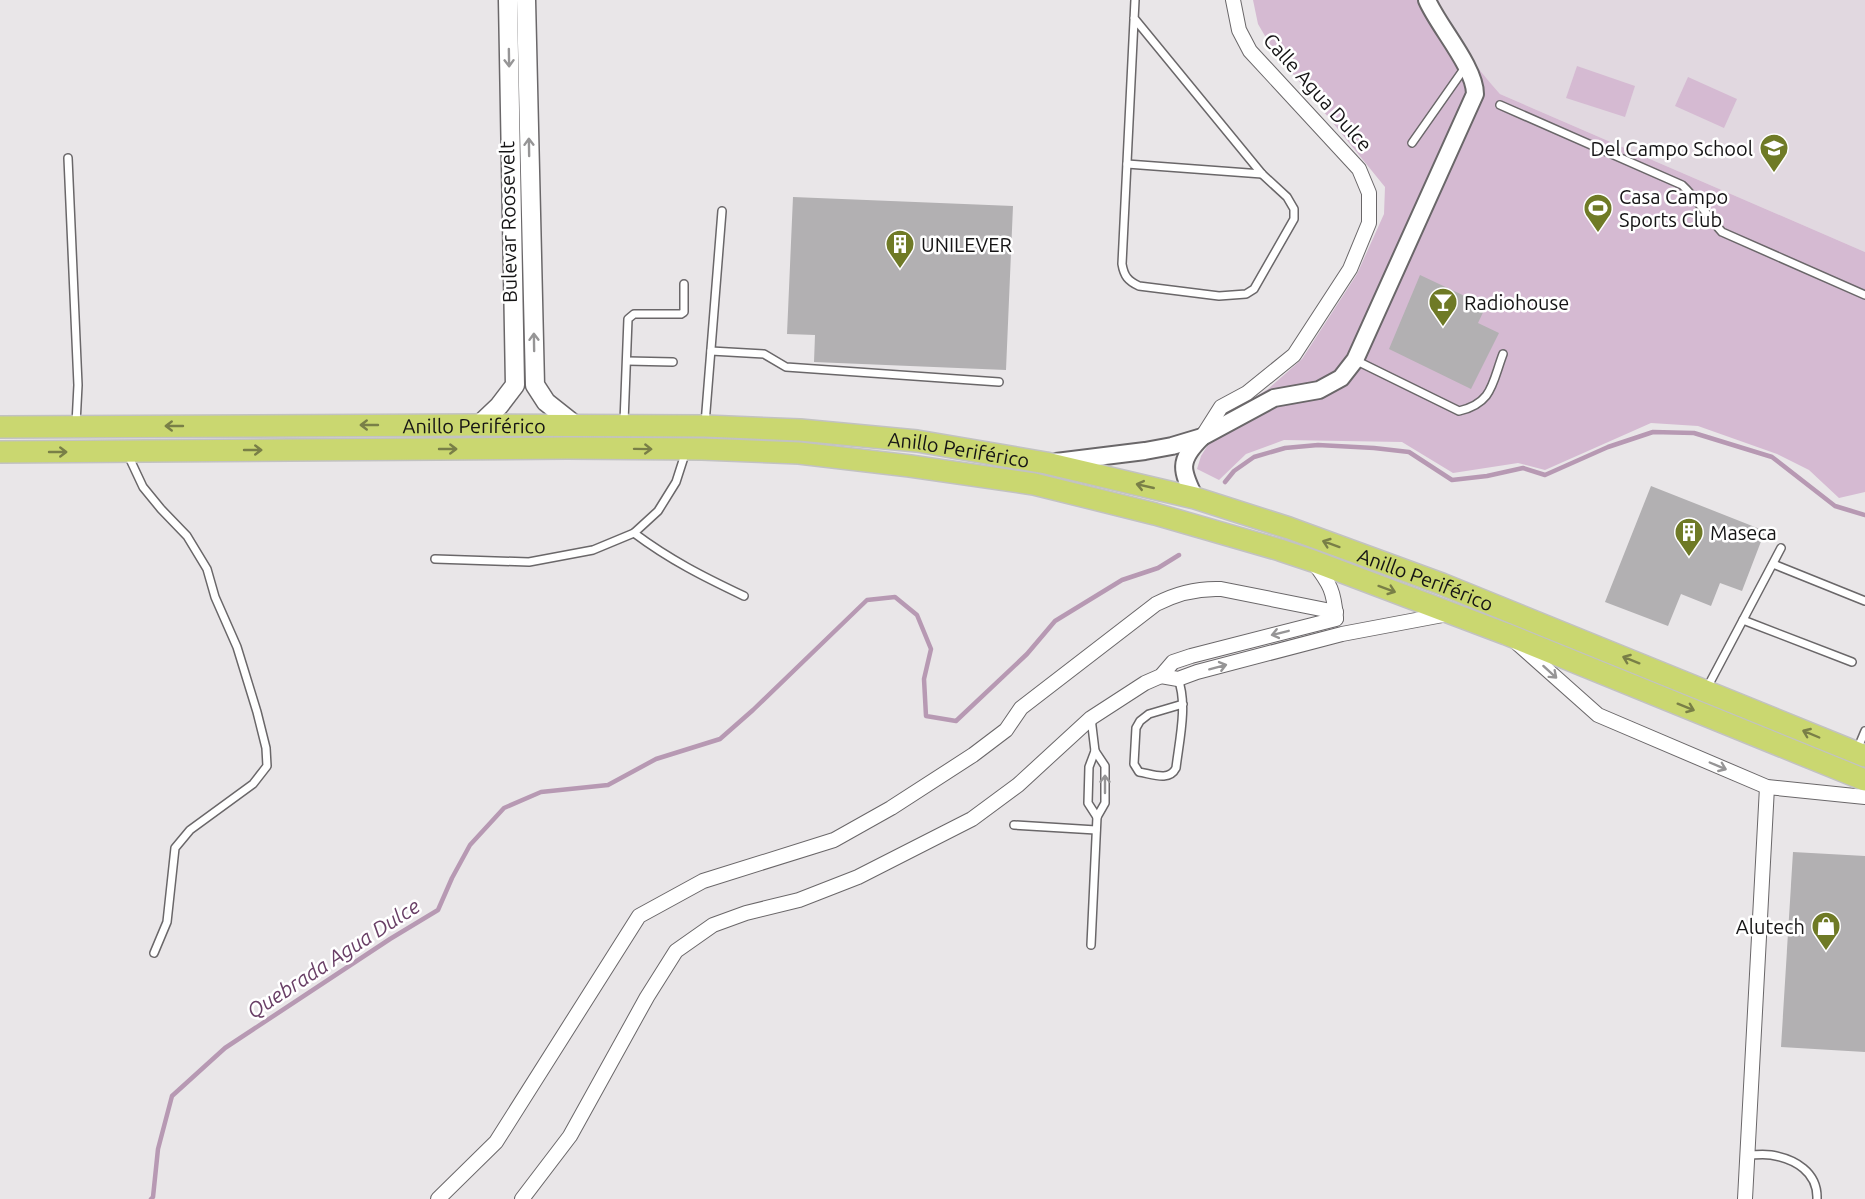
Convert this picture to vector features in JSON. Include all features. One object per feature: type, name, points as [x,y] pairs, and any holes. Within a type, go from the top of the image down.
[{"type":"highway","name":"Anillo Periférico","points":[[0,427],[479,424],[705,426],[800,430],[918,441],[1046,463],[1195,498],[1289,528],[1442,584],[1860,754]]},
{"type":"highway","name":"Anillo Periférico","points":[[0,452],[686,449],[799,453],[1034,484],[1155,514],[1313,561],[1506,634],[1865,780]]},
{"type":"main road","name":"Bulevar Roosevelt","points":[[508,0],[515,385]]},
{"type":"main road","name":"Bulevar Roosevelt","points":[[526,0],[535,384]]},
{"type":"main road","points":[[479,424],[499,406],[515,385],[535,384],[546,402],[575,425]]},
{"type":"street","name":"Calle Agua Dulce","points":[[1195,498],[1186,480],[1184,468],[1185,458],[1190,450],[1202,437],[1221,407],[1247,393],[1294,355],[1350,269],[1369,223],[1369,194],[1359,169],[1250,51],[1239,30],[1233,0]]},
{"type":"street","points":[[1046,463],[1172,446],[1202,437],[1274,398],[1319,390],[1341,378],[1355,360],[1474,94],[1475,85],[1466,66],[1432,13],[1427,0]]},
{"type":"street","points":[[1313,561],[1329,582],[1335,597],[1336,616],[1342,634]]},
{"type":"street","points":[[438,1199],[496,1142],[639,916],[703,881],[834,840],[891,808],[973,755],[1006,730],[1020,708],[1156,604],[1172,595],[1198,590],[1221,589],[1336,616]]},
{"type":"street","points":[[1161,676],[1178,679],[1342,634],[1452,613]]},
{"type":"street","points":[[522,1199],[570,1136],[647,997],[676,951],[713,925],[746,913],[799,900],[858,877],[972,819],[1018,784],[1091,718],[1145,683],[1161,676],[1173,662],[1336,616]]},
{"type":"street","points":[[1506,634],[1598,715],[1767,787],[1865,797]]},
{"type":"street","points":[[1744,1199],[1767,787]]},
{"type":"lane","points":[[1134,18],[1262,174],[1287,198],[1294,209],[1294,219],[1254,289],[1246,294],[1219,296],[1139,286],[1130,282],[1124,275],[1122,264],[1134,18],[1135,0]]},
{"type":"lane","points":[[1412,143],[1466,66]]},
{"type":"lane","points":[[1500,105],[1682,185],[1693,195],[1722,232],[1865,296]]},
{"type":"lane","points":[[68,158],[78,385],[76,427]]},
{"type":"lane","points":[[1127,164],[1262,174]]},
{"type":"lane","points":[[705,426],[722,211]]},
{"type":"lane","points":[[624,425],[628,319],[634,314],[681,314],[684,312],[684,284]]},
{"type":"lane","points":[[711,351],[764,354],[786,367],[999,382]]},
{"type":"lane","points":[[1355,360],[1459,411],[1482,402],[1488,395],[1503,354]]},
{"type":"lane","points":[[627,361],[673,362]]},
{"type":"lane","points":[[435,560],[529,562],[592,550],[634,533],[658,511],[676,482],[686,449]]},
{"type":"lane","points":[[126,451],[143,487],[160,509],[187,536],[207,569],[215,597],[237,647],[258,712],[266,748],[267,766],[253,784],[190,830],[175,848],[167,922],[154,953]]},
{"type":"lane","points":[[634,533],[662,554],[744,596]]},
{"type":"lane","points":[[1706,691],[1780,548]]},
{"type":"lane","points":[[1773,564],[1865,601]]},
{"type":"lane","points":[[1743,620],[1852,662]]},
{"type":"lane","points":[[1178,679],[1183,704],[1176,768],[1168,777],[1139,772],[1134,765],[1136,728],[1140,721],[1149,714],[1183,704]]},
{"type":"lane","points":[[1091,718],[1095,751],[1105,766],[1105,803],[1097,817],[1091,945]]},
{"type":"lane","points":[[1860,754],[1865,731]]},
{"type":"lane","points":[[1095,751],[1089,767],[1088,803],[1097,817]]},
{"type":"lane","points":[[1014,825],[1096,830]]},
{"type":"lane","points":[[1747,1155],[1770,1155],[1792,1161],[1812,1175],[1817,1199]]},
{"type":"shaded area","name":"Casa Campo Sports Club","points":[[1253,0],[1436,0],[1464,49],[1500,94],[1865,252],[1865,492],[1839,498],[1809,470],[1777,454],[1698,426],[1651,423],[1545,470],[1518,463],[1453,473],[1402,442],[1284,440],[1246,454],[1219,480],[1197,469],[1201,456],[1226,416],[1268,389],[1302,359],[1357,274],[1384,214],[1385,187],[1272,48],[1258,24]]},
{"type":"shaded area","name":"Del Campo School","points":[[1436,0],[1865,0],[1865,252],[1500,94],[1474,65],[1448,26]]},
{"type":"shaded area","points":[[1577,66],[1635,86],[1625,117],[1566,98]]},
{"type":"shaded area","points":[[1688,77],[1737,99],[1724,128],[1675,106]]},
{"type":"building","name":"UNILEVER","points":[[793,197],[1013,206],[1006,370],[814,362],[815,335],[787,334]]},
{"type":"building","name":"Radiohouse","points":[[1420,275],[1486,306],[1478,323],[1499,333],[1471,389],[1389,349]]},
{"type":"building","name":"Maseca","points":[[1651,486],[1765,531],[1742,591],[1720,583],[1711,606],[1681,594],[1668,626],[1605,602]]},
{"type":"building","name":"Alutech","points":[[1793,852],[1865,856],[1865,1052],[1781,1047]]},
{"type":"waterway","name":"Quebrada Agua Dulce","points":[[1225,482],[1234,471],[1254,457],[1285,448],[1318,445],[1409,452],[1452,480],[1487,476],[1523,468],[1545,475],[1608,447],[1653,432],[1694,433],[1772,457],[1835,506],[1865,515]]},
{"type":"waterway","name":"Quebrada Agua Dulce","points":[[151,1199],[158,1149],[172,1096],[225,1048],[438,910],[470,845],[504,808],[541,792],[608,785],[656,759],[720,739],[867,600],[895,597],[917,615],[931,649],[924,679],[926,716],[956,721],[1027,654],[1055,621],[1122,580],[1158,568],[1179,555]]},
{"type":"place","name":"Del Campo School","points":[[1774,174]]},
{"type":"place","name":"Casa Campo Sports Club","points":[[1598,234]]},
{"type":"place","name":"UNILEVER","points":[[900,270]]},
{"type":"place","name":"Radiohouse","points":[[1443,328]]},
{"type":"place","name":"Maseca","points":[[1689,558]]},
{"type":"place","name":"Alutech","points":[[1826,952]]}]
